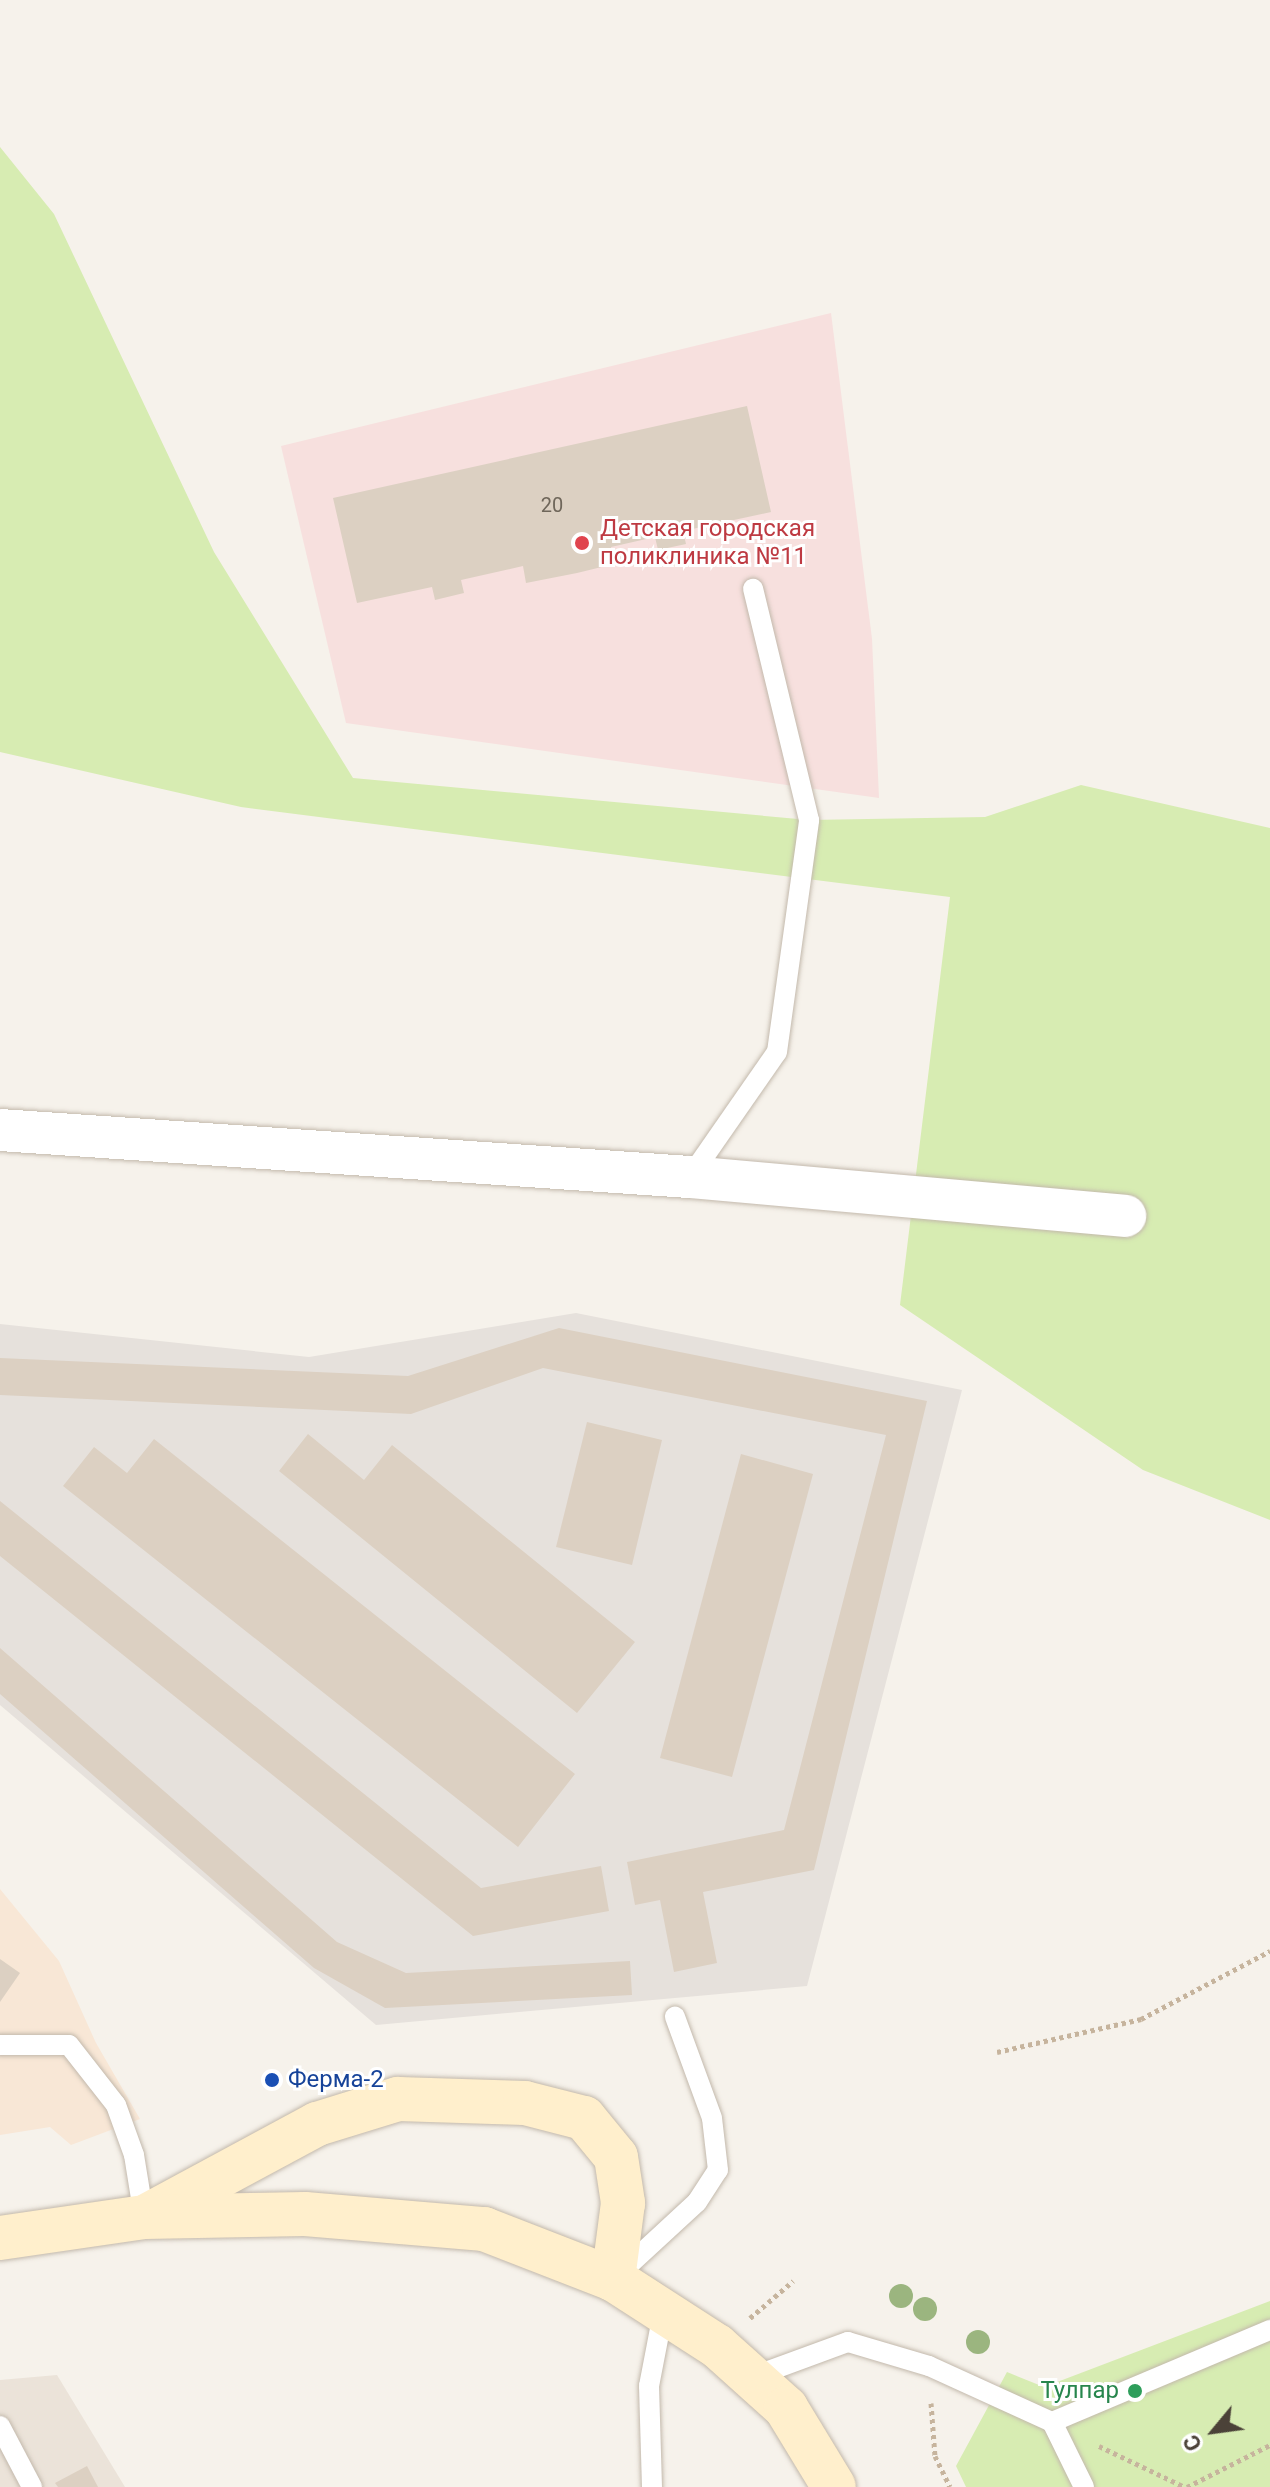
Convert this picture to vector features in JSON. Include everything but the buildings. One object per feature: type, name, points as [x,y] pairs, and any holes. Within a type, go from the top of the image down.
[{"type":"street","points":[[0,1130],[690,1177],[1125,1216]]},
{"type":"street","points":[[144,2217],[317,2124],[398,2099],[525,2103],[584,2118],[616,2157],[623,2203],[613,2279]]},
{"type":"street","points":[[0,2238],[144,2217],[305,2214],[484,2229],[613,2279],[664,2308],[755,2376],[786,2408],[834,2487]]},
{"type":"lane","points":[[690,1177],[777,1052],[809,820],[753,589]]},
{"type":"lane","points":[[613,2279],[697,2202],[718,2170],[712,2118],[675,2017]]},
{"type":"lane","points":[[0,2045],[69,2045],[116,2105],[134,2155],[144,2217]]},
{"type":"lane","points":[[652,2487],[649,2386],[664,2308]]},
{"type":"lane","points":[[1052,2422],[1270,2330]]},
{"type":"lane","points":[[755,2376],[848,2342],[929,2366],[1052,2422],[1084,2487]]},
{"type":"lane","points":[[0,2426],[32,2487]]},
{"type":"path","points":[[997,2052],[1141,2019],[1270,1951]]},
{"type":"path","points":[[929,2366],[935,2456],[950,2487]]},
{"type":"path","points":[[1052,2422],[1186,2487],[1270,2445]]},
{"type":"shaded area","name":"Детская городская поликлиника №11","points":[[831,313],[872,639],[879,798],[346,723],[281,446]]},
{"type":"shaded area","points":[[576,1313],[962,1390],[807,1986],[376,2025],[0,1705],[0,1324],[309,1357]]},
{"type":"shaded area","points":[[0,1889],[59,1961],[96,2043],[140,2119],[71,2145],[50,2127],[0,2135]]},
{"type":"shaded area","points":[[57,2375],[125,2487],[0,2487],[0,2380]]},
{"type":"green space","points":[[0,147],[54,214],[214,552],[353,778],[809,820],[985,817],[1081,785],[1270,828],[1270,1520],[1143,1470],[900,1305],[950,897],[241,807],[0,752]]},
{"type":"green space","name":"Тулпар","points":[[1270,2301],[1270,2487],[966,2487],[956,2466],[1007,2372],[1044,2387]]},
{"type":"place","name":"Детская городская поликлиника №11","points":[[582,543]]},
{"type":"place","name":"Ферма-2","points":[[272,2080]]},
{"type":"place","name":"Тулпар","points":[[1135,2391]]}]
